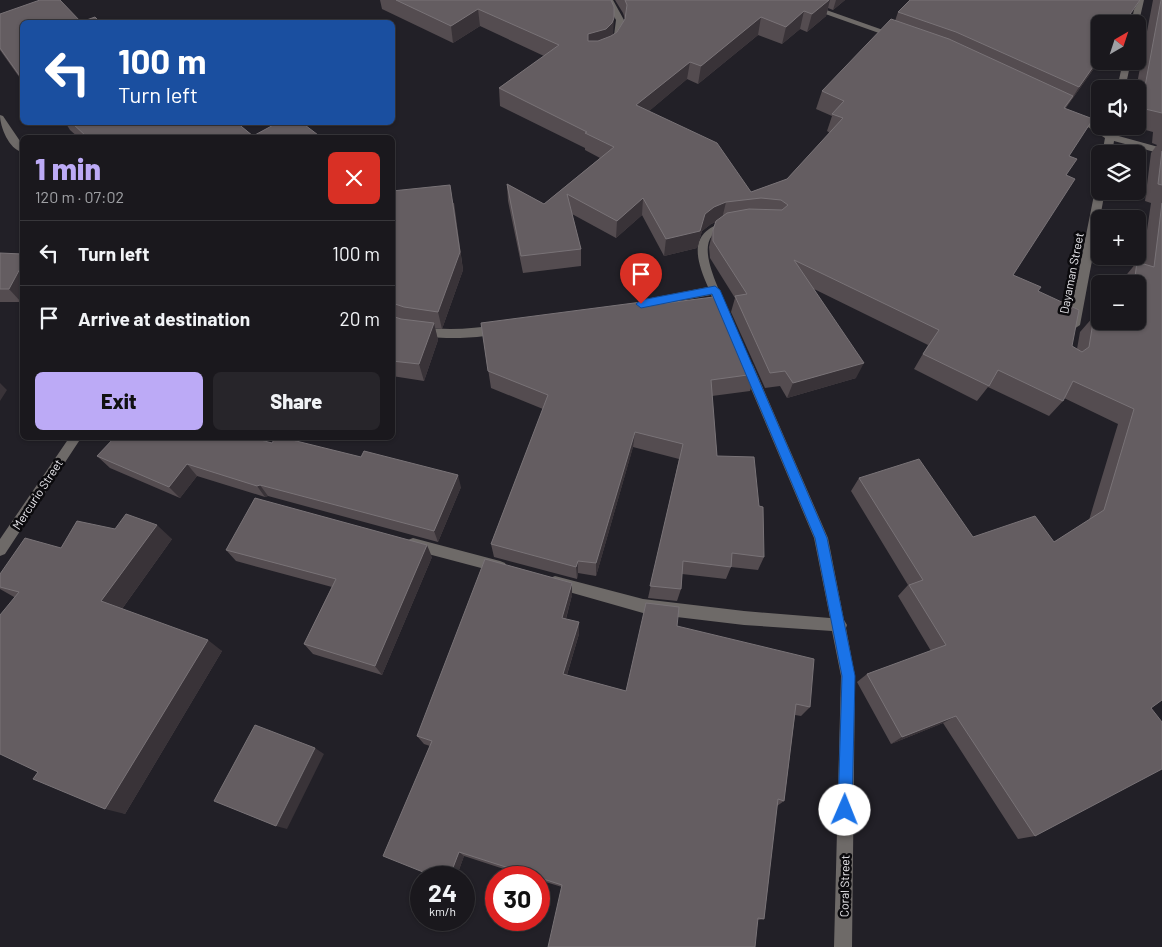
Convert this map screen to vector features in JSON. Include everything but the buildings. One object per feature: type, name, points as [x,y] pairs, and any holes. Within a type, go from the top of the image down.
[{"type":"street","points":[[609,0],[620,20],[618,41],[610,49]]},
{"type":"street","points":[[790,0],[908,40]]},
{"type":"street","points":[[1137,15],[1140,0]]},
{"type":"street","points":[[1067,110],[1110,137],[1162,151]]},
{"type":"street","points":[[0,118],[20,147]]},
{"type":"street","points":[[1109,145],[1110,137]]},
{"type":"street","name":"Dayaman Street","points":[[1073,333],[1098,200]]},
{"type":"street","points":[[730,325],[706,270],[703,243],[706,236],[712,231],[744,220]]},
{"type":"street","points":[[627,307],[715,290]]},
{"type":"street","points":[[395,325],[406,330],[448,336],[512,328]]},
{"type":"street","name":"Coral Street","points":[[742,352],[821,538],[840,625],[848,676],[843,947]]},
{"type":"street","name":"Mercurio Street","points":[[0,550],[74,440]]},
{"type":"street","points":[[403,541],[509,570]]},
{"type":"street","points":[[538,577],[643,606],[744,618],[840,625]]},
{"type":"route","points":[[641,304],[715,290],[821,538],[840,625],[848,676],[845,810]]}]
